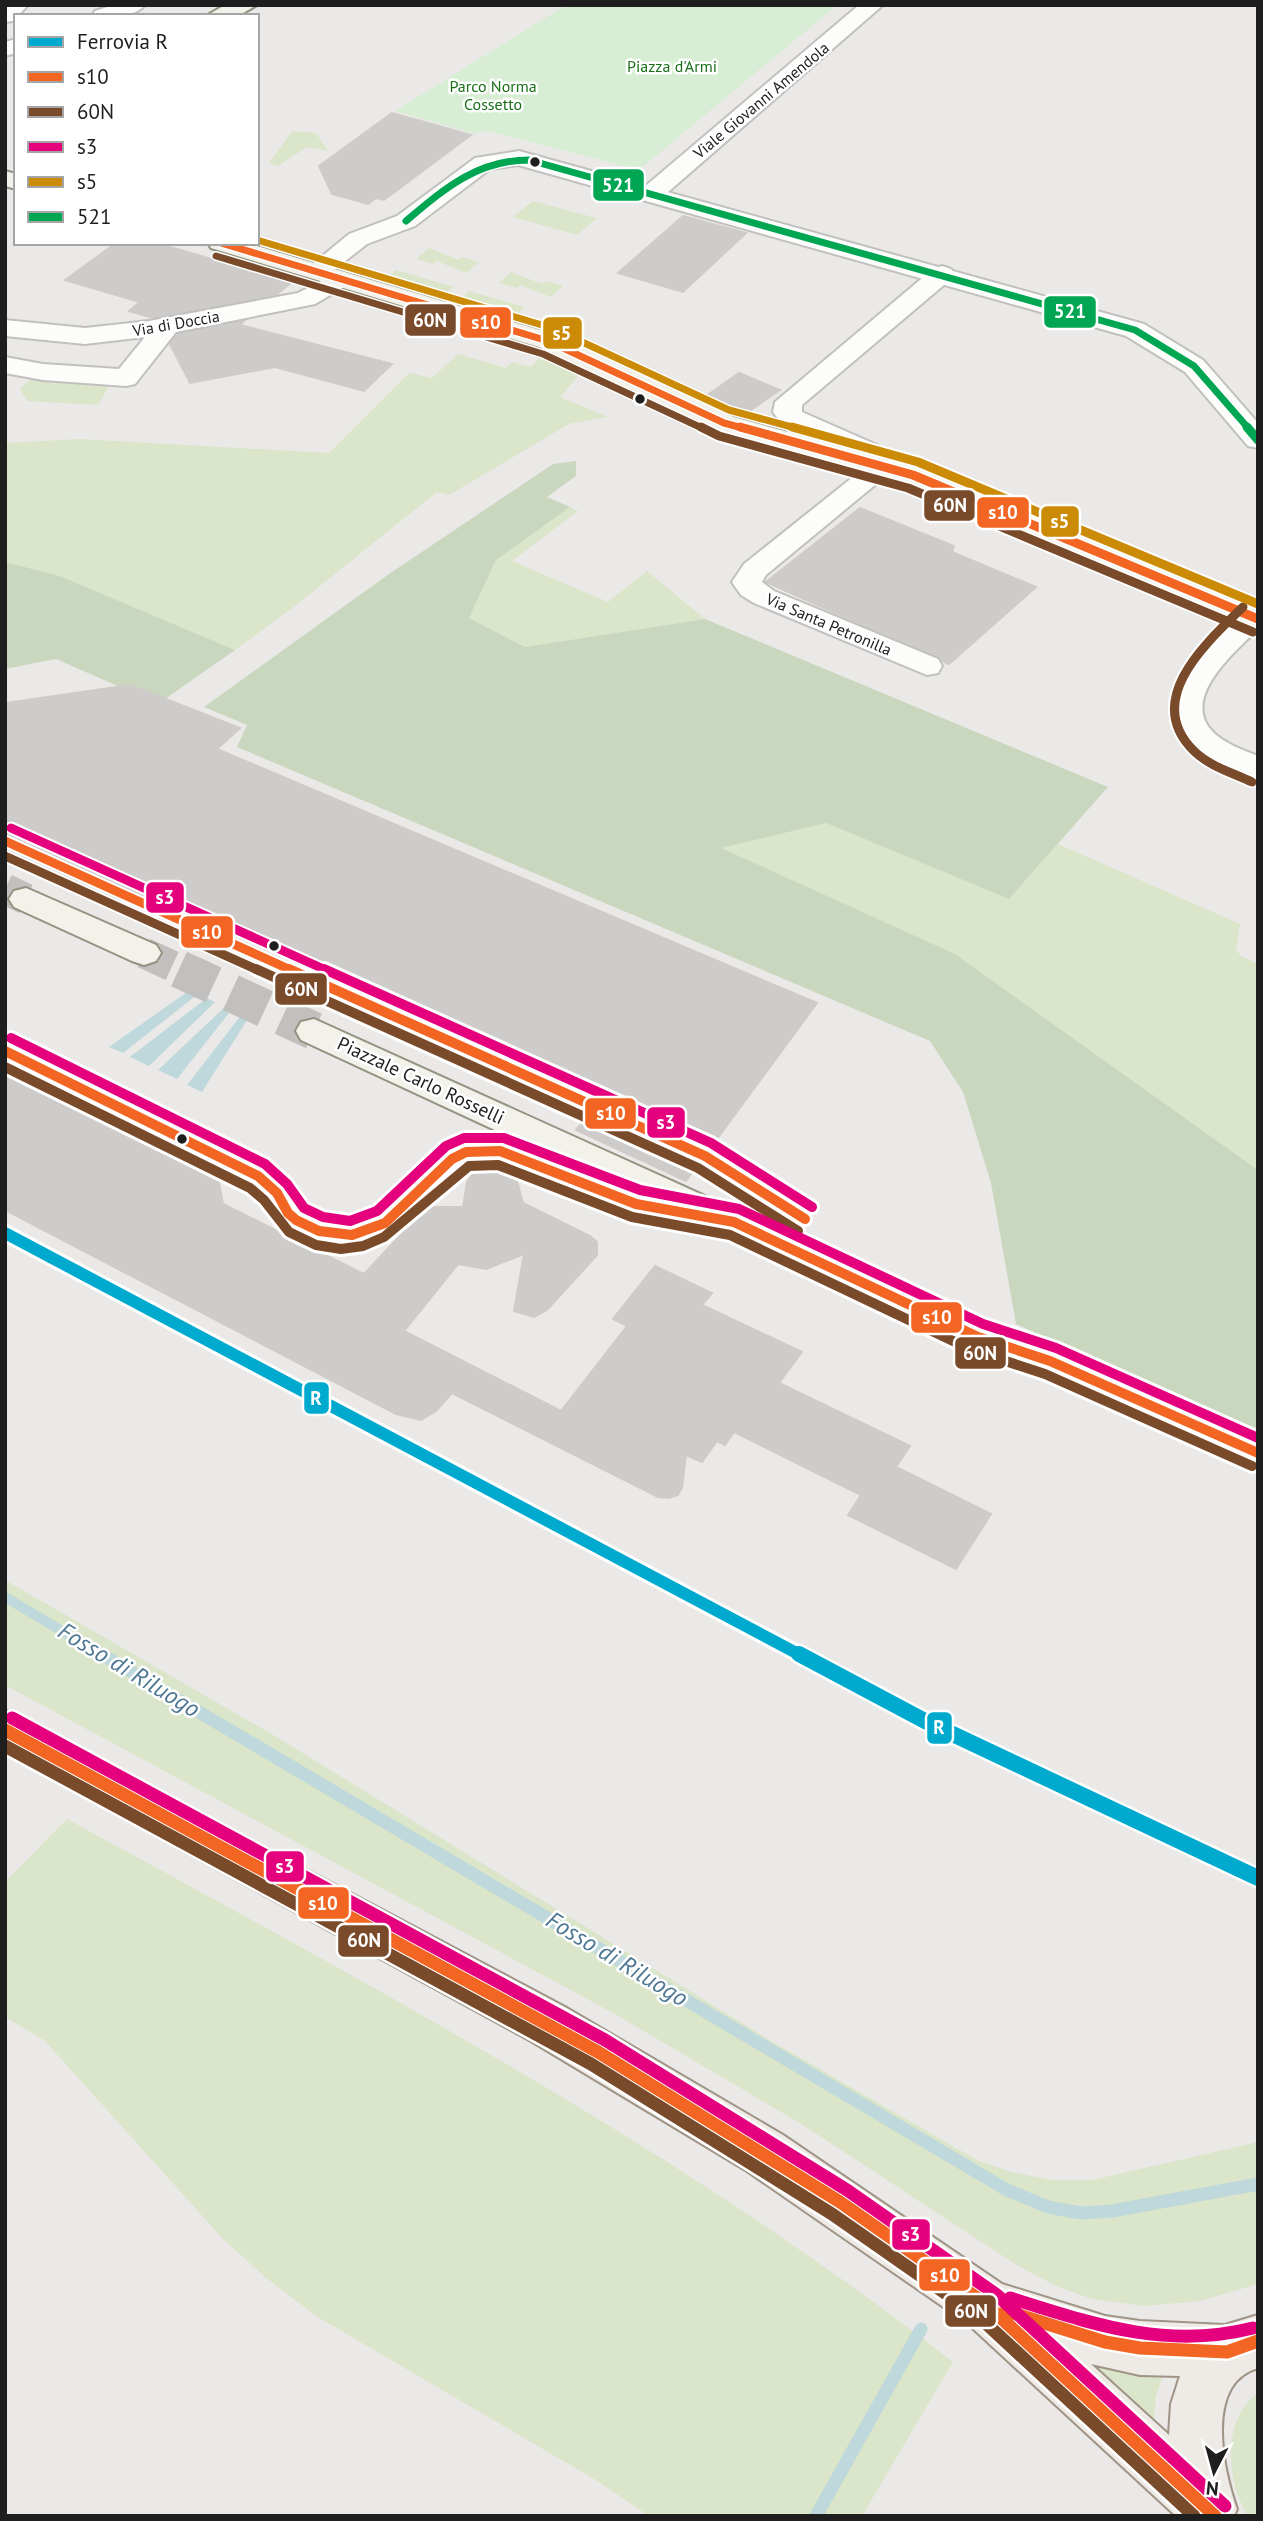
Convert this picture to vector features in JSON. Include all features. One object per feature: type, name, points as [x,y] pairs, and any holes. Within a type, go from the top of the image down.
[{"type":"main road","points":[[222,14],[246,5]]},
{"type":"main road","points":[[259,228],[293,242],[327,272]]},
{"type":"main road","points":[[227,245],[327,272],[559,345],[712,418],[878,464],[1255,618]]},
{"type":"main road","points":[[26,899],[144,953]]},
{"type":"main road","name":"Piazzale Carlo Rosselli","points":[[314,1031],[734,1222]]},
{"type":"main road","points":[[734,1222],[978,1337],[1050,1362],[1258,1453]]},
{"type":"main road","points":[[978,1337],[1030,1374],[1258,1474]]},
{"type":"main road","points":[[5,1730],[598,2052],[841,2202],[987,2305],[1212,2512]]},
{"type":"main road","points":[[987,2305],[1105,2342],[1140,2348],[1242,2347]]},
{"type":"main road","points":[[1212,2512],[1197,2474],[1197,2417],[1202,2392],[1211,2370],[1242,2347]]},
{"type":"street","points":[[5,16],[17,5]]},
{"type":"street","points":[[109,14],[134,5]]},
{"type":"street","name":"Viale Giovanni Amendola","points":[[651,194],[872,5]]},
{"type":"street","name":"Via di Doccia","points":[[5,328],[96,335],[168,325],[306,299],[327,272],[386,249],[406,221],[478,166],[503,158],[529,160],[1113,322],[1154,339],[1199,370],[1258,440]]},
{"type":"street","points":[[878,464],[867,451],[792,418],[787,412],[789,402],[942,274]]},
{"type":"street","points":[[5,365],[43,372],[126,378],[168,325]]},
{"type":"street","name":"Via Santa Petronilla","points":[[878,464],[754,570],[747,582],[751,589],[764,597],[927,666]]},
{"type":"street","points":[[1255,618],[1198,679],[1186,699],[1186,710],[1194,730],[1203,741],[1258,769]]},
{"type":"street","name":"Piazzale Carlo Rosselli","points":[[5,1051],[258,1176],[277,1193],[288,1213],[296,1220],[332,1234],[352,1235],[385,1223],[452,1159],[466,1152],[483,1150],[518,1157],[636,1204],[734,1222]]},
{"type":"green space","name":"Piazza d'Armi","points":[[566,5],[837,5],[639,170],[488,131],[473,133],[395,111]]},
{"type":"green space","points":[[292,131],[316,133],[328,151],[307,147],[278,166],[269,163]]},
{"type":"green space","points":[[533,201],[597,218],[577,235],[513,217]]},
{"type":"green space","points":[[429,248],[459,260],[462,257],[479,262],[466,273],[437,261],[433,264],[416,259]]},
{"type":"green space","points":[[396,270],[454,287],[446,293],[388,276]]},
{"type":"green space","points":[[511,272],[542,284],[546,281],[563,286],[551,297],[520,285],[517,288],[499,283]]},
{"type":"green space","points":[[469,291],[525,307],[518,313],[463,297]]},
{"type":"green space","points":[[458,354],[506,368],[512,362],[531,367],[544,354],[580,374],[560,397],[608,417],[569,424],[449,495],[437,492],[295,606],[235,650],[60,576],[5,562],[5,443],[80,439],[329,453],[409,373],[432,378]]},
{"type":"green space","points":[[29,380],[112,381],[98,405],[27,401],[20,389]]},
{"type":"green space","points":[[576,461],[576,476],[547,497],[570,507],[496,560],[469,618],[525,647],[705,619],[1108,787],[1009,899],[826,823],[721,848],[955,954],[1258,1170],[1258,1432],[1016,1324],[991,1183],[963,1092],[930,1041],[237,747],[247,725],[204,707],[389,574],[553,464]]},
{"type":"green space","points":[[570,507],[578,511],[512,561],[608,602],[647,571],[705,619],[525,647],[469,618],[496,560]]},
{"type":"green space","points":[[5,562],[60,576],[235,650],[165,699],[130,685],[120,687],[56,659],[5,669]]},
{"type":"green space","points":[[826,823],[1009,899],[1058,844],[1240,924],[1236,949],[1241,956],[1258,964],[1258,1170],[955,954],[720,848]]},
{"type":"green space","points":[[5,1580],[275,1736],[773,2042],[977,2160],[1011,2172],[1052,2180],[1092,2180],[1258,2142],[1258,2284],[1200,2301],[1144,2306],[1092,2299],[1056,2286],[1015,2264],[803,2125],[615,2014],[5,1685]]},
{"type":"green space","points":[[67,1819],[409,2008],[633,2140],[849,2284],[953,2362],[862,2516],[649,2516],[599,2482],[316,2316],[265,2277],[223,2239],[45,2041],[5,2017],[5,1882]]},
{"type":"green space","points":[[1081,2364],[1122,2371],[1164,2373],[1156,2396],[1154,2420]]},
{"type":"green space","points":[[1258,2393],[1258,2516],[1248,2516],[1235,2486],[1231,2452],[1238,2418],[1246,2404]]},
{"type":"water","points":[[190,990],[198,994],[123,1053],[109,1047]]},
{"type":"water","points":[[207,998],[215,1002],[149,1066],[130,1057]]},
{"type":"water","points":[[226,1006],[232,1009],[177,1079],[158,1070]]},
{"type":"water","points":[[242,1014],[249,1017],[202,1092],[187,1085]]},
{"type":"building","points":[[392,113],[471,135],[384,200],[376,198],[368,204],[332,194],[319,166]]},
{"type":"building","points":[[683,216],[746,233],[683,292],[618,273]]},
{"type":"building","points":[[113,245],[163,245],[292,282],[277,294],[153,318],[129,311],[140,302],[65,280]]},
{"type":"building","points":[[244,321],[240,325],[392,364],[364,391],[275,367],[190,383],[170,344],[177,334]]},
{"type":"building","points":[[739,373],[780,390],[742,416],[702,399]]},
{"type":"building","points":[[860,508],[954,546],[952,552],[1036,587],[949,664],[766,582]]},
{"type":"building","points":[[130,685],[240,728],[217,749],[817,1003],[686,1181],[576,1130],[602,1100],[159,894],[109,901],[5,853],[5,703]]},
{"type":"building","points":[[5,1077],[20,1084],[28,1081],[183,1158],[185,1166],[219,1183],[223,1204],[364,1274],[423,1211],[434,1207],[463,1207],[467,1182],[472,1174],[491,1168],[508,1171],[517,1181],[523,1203],[590,1236],[597,1242],[597,1255],[547,1310],[534,1317],[514,1311],[524,1254],[486,1269],[458,1264],[404,1331],[561,1411],[627,1326],[613,1319],[655,1266],[712,1293],[702,1305],[802,1352],[779,1383],[910,1446],[896,1467],[991,1514],[956,1569],[848,1515],[861,1495],[734,1432],[725,1445],[717,1441],[702,1462],[686,1455],[682,1488],[678,1495],[669,1498],[658,1497],[452,1393],[436,1411],[421,1420],[396,1414],[5,1210]]},
{"type":"waterway","name":"Fosso di Riluogo","points":[[5,1597],[104,1656]]},
{"type":"waterway","name":"Fosso di Riluogo","points":[[101,1654],[1007,2190],[1048,2207],[1081,2213],[1112,2211],[1258,2184]]},
{"type":"waterway","points":[[816,2516],[921,2329]]},
{"type":"tunnel","points":[[5,889],[26,899]]},
{"type":"tunnel","points":[[144,953],[183,971]]},
{"type":"tunnel","points":[[179,969],[314,1031]]},
{"type":"rail line","name":"R","points":[[5,1233],[925,1721],[1258,1878]]},
{"type":"transit line","name":"521","points":[[406,221],[448,187],[477,169],[510,160],[529,160],[1135,330],[1194,366],[1258,440]]},
{"type":"transit line","name":"s5","points":[[259,241],[552,328],[729,410],[918,462],[1258,604]]},
{"type":"transit line","name":"s10","points":[[228,245],[548,341],[724,423],[913,475],[1258,619]]},
{"type":"transit line","name":"60N","points":[[216,256],[543,354],[719,436],[908,488],[1253,632]]},
{"type":"transit line","name":"60N","points":[[1243,607],[1212,638],[1184,673],[1176,693],[1173,712],[1179,732],[1194,751],[1252,782]]},
{"type":"transit line","name":"s3","points":[[11,828],[711,1143],[812,1207]]},
{"type":"transit line","name":"s10","points":[[5,841],[705,1156],[805,1219]]},
{"type":"transit line","name":"60N","points":[[5,856],[698,1168],[798,1231]]},
{"type":"transit line","name":"s3","points":[[11,1038],[265,1164],[287,1184],[304,1208],[323,1217],[350,1221],[377,1211],[446,1146],[464,1138],[504,1138],[640,1190],[739,1209],[983,1324],[1056,1348],[1258,1438]]},
{"type":"transit line","name":"s10","points":[[5,1051],[258,1176],[277,1193],[288,1213],[319,1231],[352,1235],[385,1223],[452,1159],[466,1152],[500,1151],[636,1204],[734,1222],[978,1337],[1050,1361],[1258,1453]]},
{"type":"transit line","name":"60N","points":[[5,1067],[250,1188],[266,1202],[285,1229],[316,1245],[341,1249],[363,1246],[384,1237],[423,1207],[460,1171],[469,1166],[498,1165],[632,1217],[730,1235],[972,1350],[1045,1374],[1252,1466]]},
{"type":"transit line","name":"s3","points":[[12,1718],[605,2040],[847,2190],[997,2295],[1225,2506]]},
{"type":"transit line","name":"s10","points":[[5,1730],[598,2052],[840,2202],[987,2305],[1215,2516]]},
{"type":"transit line","name":"60N","points":[[5,1746],[591,2064],[832,2214],[978,2316],[1194,2516]]},
{"type":"transit line","name":"s3","points":[[1010,2298],[1099,2325],[1161,2337],[1223,2336],[1253,2328]]},
{"type":"transit line","name":"s10","points":[[1006,2311],[1105,2342],[1140,2348],[1227,2352],[1258,2341]]},
{"type":"park label","name":"Parco Norma Cossetto","points":[[493,95]]}]
